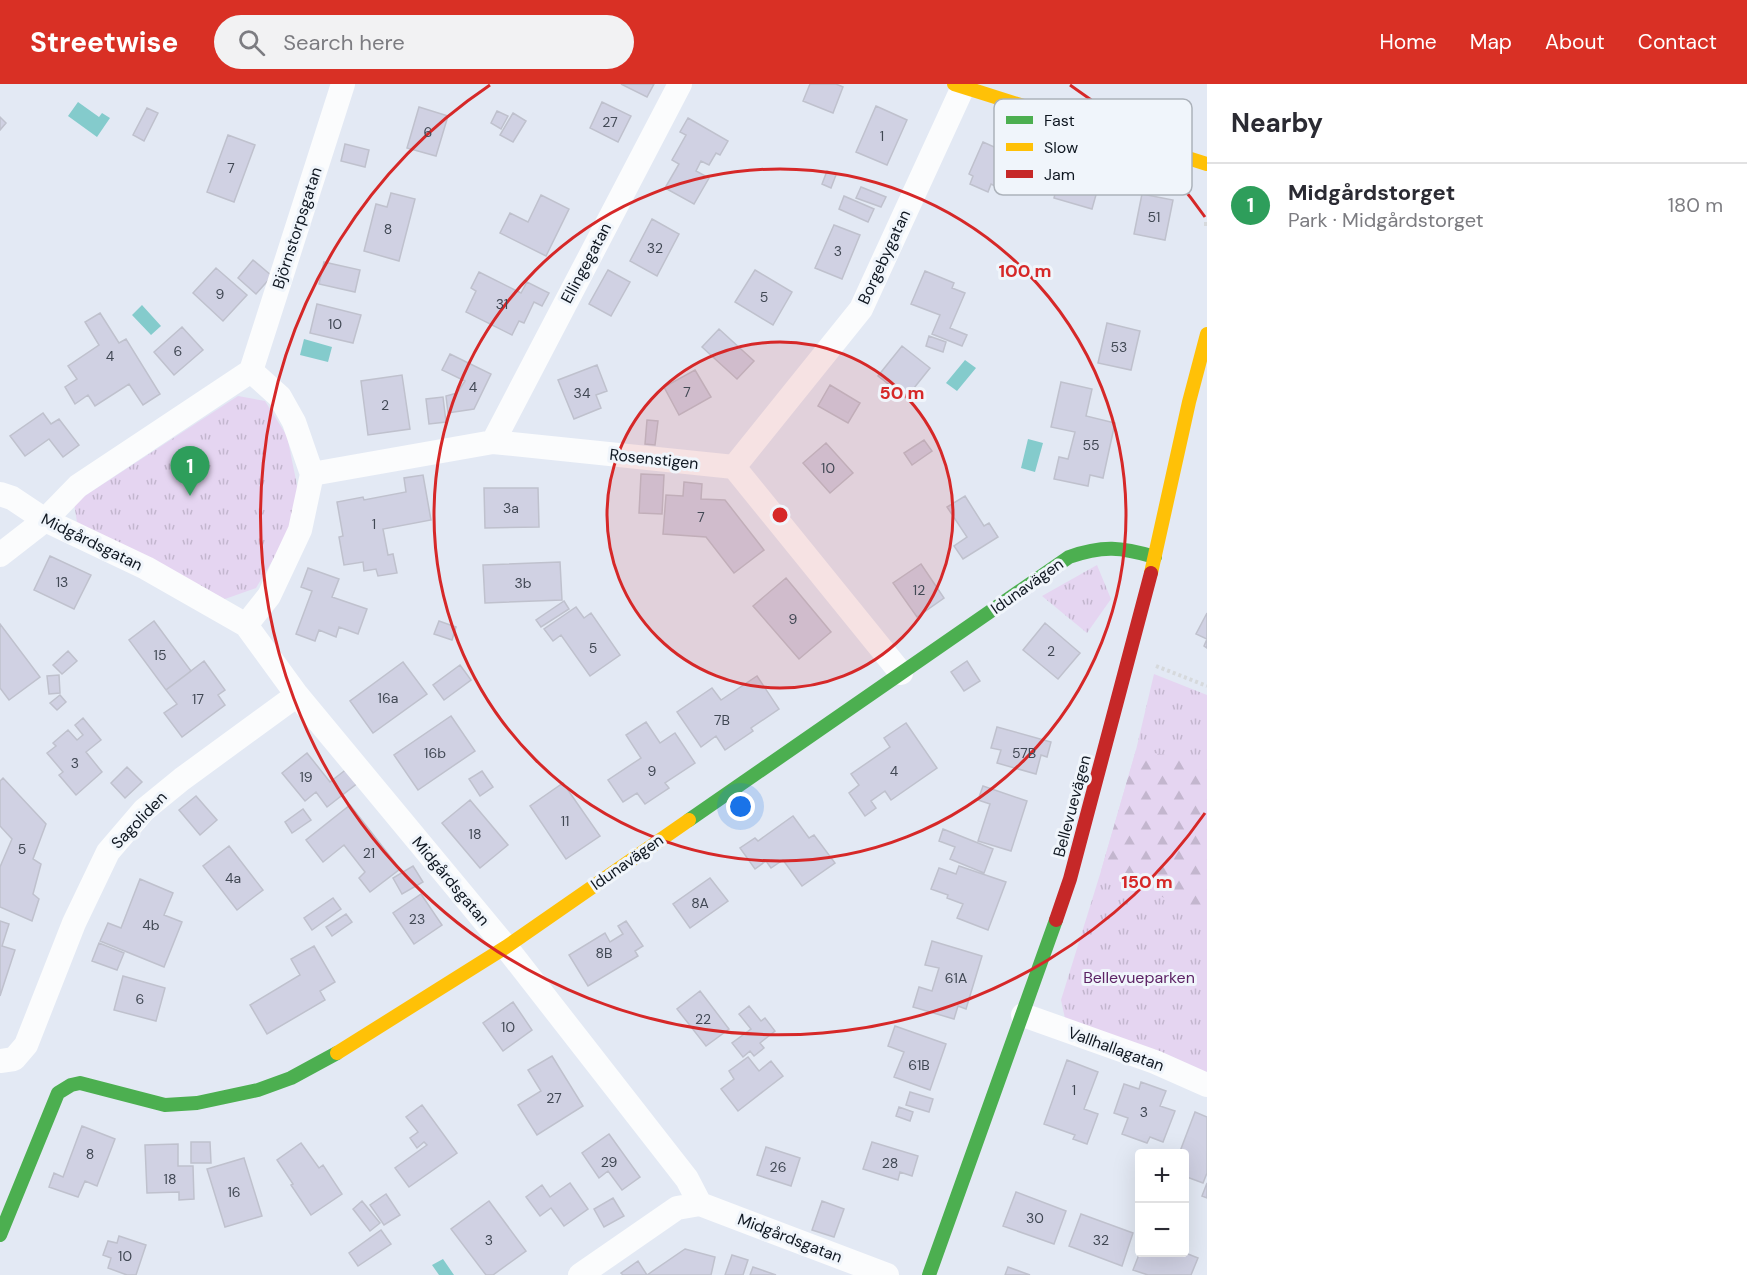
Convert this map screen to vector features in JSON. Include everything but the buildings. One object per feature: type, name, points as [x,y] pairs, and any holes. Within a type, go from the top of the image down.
[{"type":"street","name":"Björnstorpsgatan","points":[[251,371],[343,84]]},
{"type":"street","name":"Ellingegatan","points":[[492,442],[680,84]]},
{"type":"street","points":[[958,86],[1000,99]]},
{"type":"street","name":"Borgebygatan","points":[[734,467],[861,309],[958,86]]},
{"type":"street","points":[[1192,159],[1207,164]]},
{"type":"street","name":"Bellevuevägen","points":[[929,1275],[1070,879],[1198,404],[1207,334]]},
{"type":"street","points":[[0,555],[45,520],[78,486],[251,371],[280,397],[294,422],[312,474],[300,530],[269,596],[246,625]]},
{"type":"street","name":"Rosenstigen","points":[[312,474],[492,442],[734,467]]},
{"type":"street","points":[[734,467],[901,673]]},
{"type":"street","name":"Midgårdsgatan","points":[[0,494],[12,498],[45,520],[146,568],[246,625],[297,696],[506,946],[687,1179],[700,1204],[887,1275]]},
{"type":"street","name":"Idunavägen","points":[[0,1235],[58,1093],[71,1085],[80,1083],[165,1105],[197,1103],[258,1090],[291,1078],[323,1062],[506,946],[1070,557],[1093,547],[1119,546],[1155,557]]},
{"type":"street","name":"Sagoliden","points":[[7,1060],[26,1045],[74,923],[108,852],[144,810],[182,778],[297,696]]},
{"type":"street","name":"Vallhallagatan","points":[[1023,1015],[1155,1062],[1207,1085]]},
{"type":"street","points":[[580,1275],[677,1208],[700,1204]]},
{"type":"path","points":[[1130,658],[1207,686]]},
{"type":"green space","points":[[238,396],[265,401],[287,436],[298,490],[289,533],[256,588],[225,599],[77,522],[74,503]]},
{"type":"green space","points":[[1097,565],[1111,599],[1087,633],[1042,596]]},
{"type":"green space","name":"Bellevueparken","points":[[1154,674],[1207,695],[1207,1079],[1066,1023],[1061,1000],[1136,750]]},
{"type":"green space","points":[[1136,750],[1207,762],[1207,916],[1101,871]]},
{"type":"shaded area","points":[[78,102],[99,117],[102,113],[110,118],[97,137],[68,116]]},
{"type":"shaded area","points":[[142,305],[161,326],[151,335],[132,315]]},
{"type":"shaded area","points":[[304,339],[332,347],[328,362],[300,355]]},
{"type":"shaded area","points":[[965,360],[976,368],[957,391],[946,383]]},
{"type":"shaded area","points":[[1028,439],[1043,443],[1035,472],[1021,468]]},
{"type":"shaded area","points":[[443,1259],[454,1275],[439,1275],[432,1265]]},
{"type":"traffic: fast","points":[[689,820],[1069,557],[1102,549],[1122,549],[1155,557]]},
{"type":"traffic: fast","points":[[929,1275],[1056,920]]},
{"type":"traffic: fast","points":[[0,1235],[58,1093],[71,1085],[80,1083],[165,1105],[197,1103],[258,1090],[291,1078],[337,1053]]},
{"type":"traffic: slow","points":[[954,84],[1001,99]]},
{"type":"traffic: slow","points":[[1192,159],[1207,164]]},
{"type":"traffic: slow","points":[[1151,573],[1189,402],[1207,334]]},
{"type":"traffic: slow","points":[[337,1053],[506,947],[689,820]]},
{"type":"traffic: jam","points":[[1056,920],[1070,879],[1151,573]]},
{"type":"place","name":"Midgårdstorget","points":[[190,496]]}]
